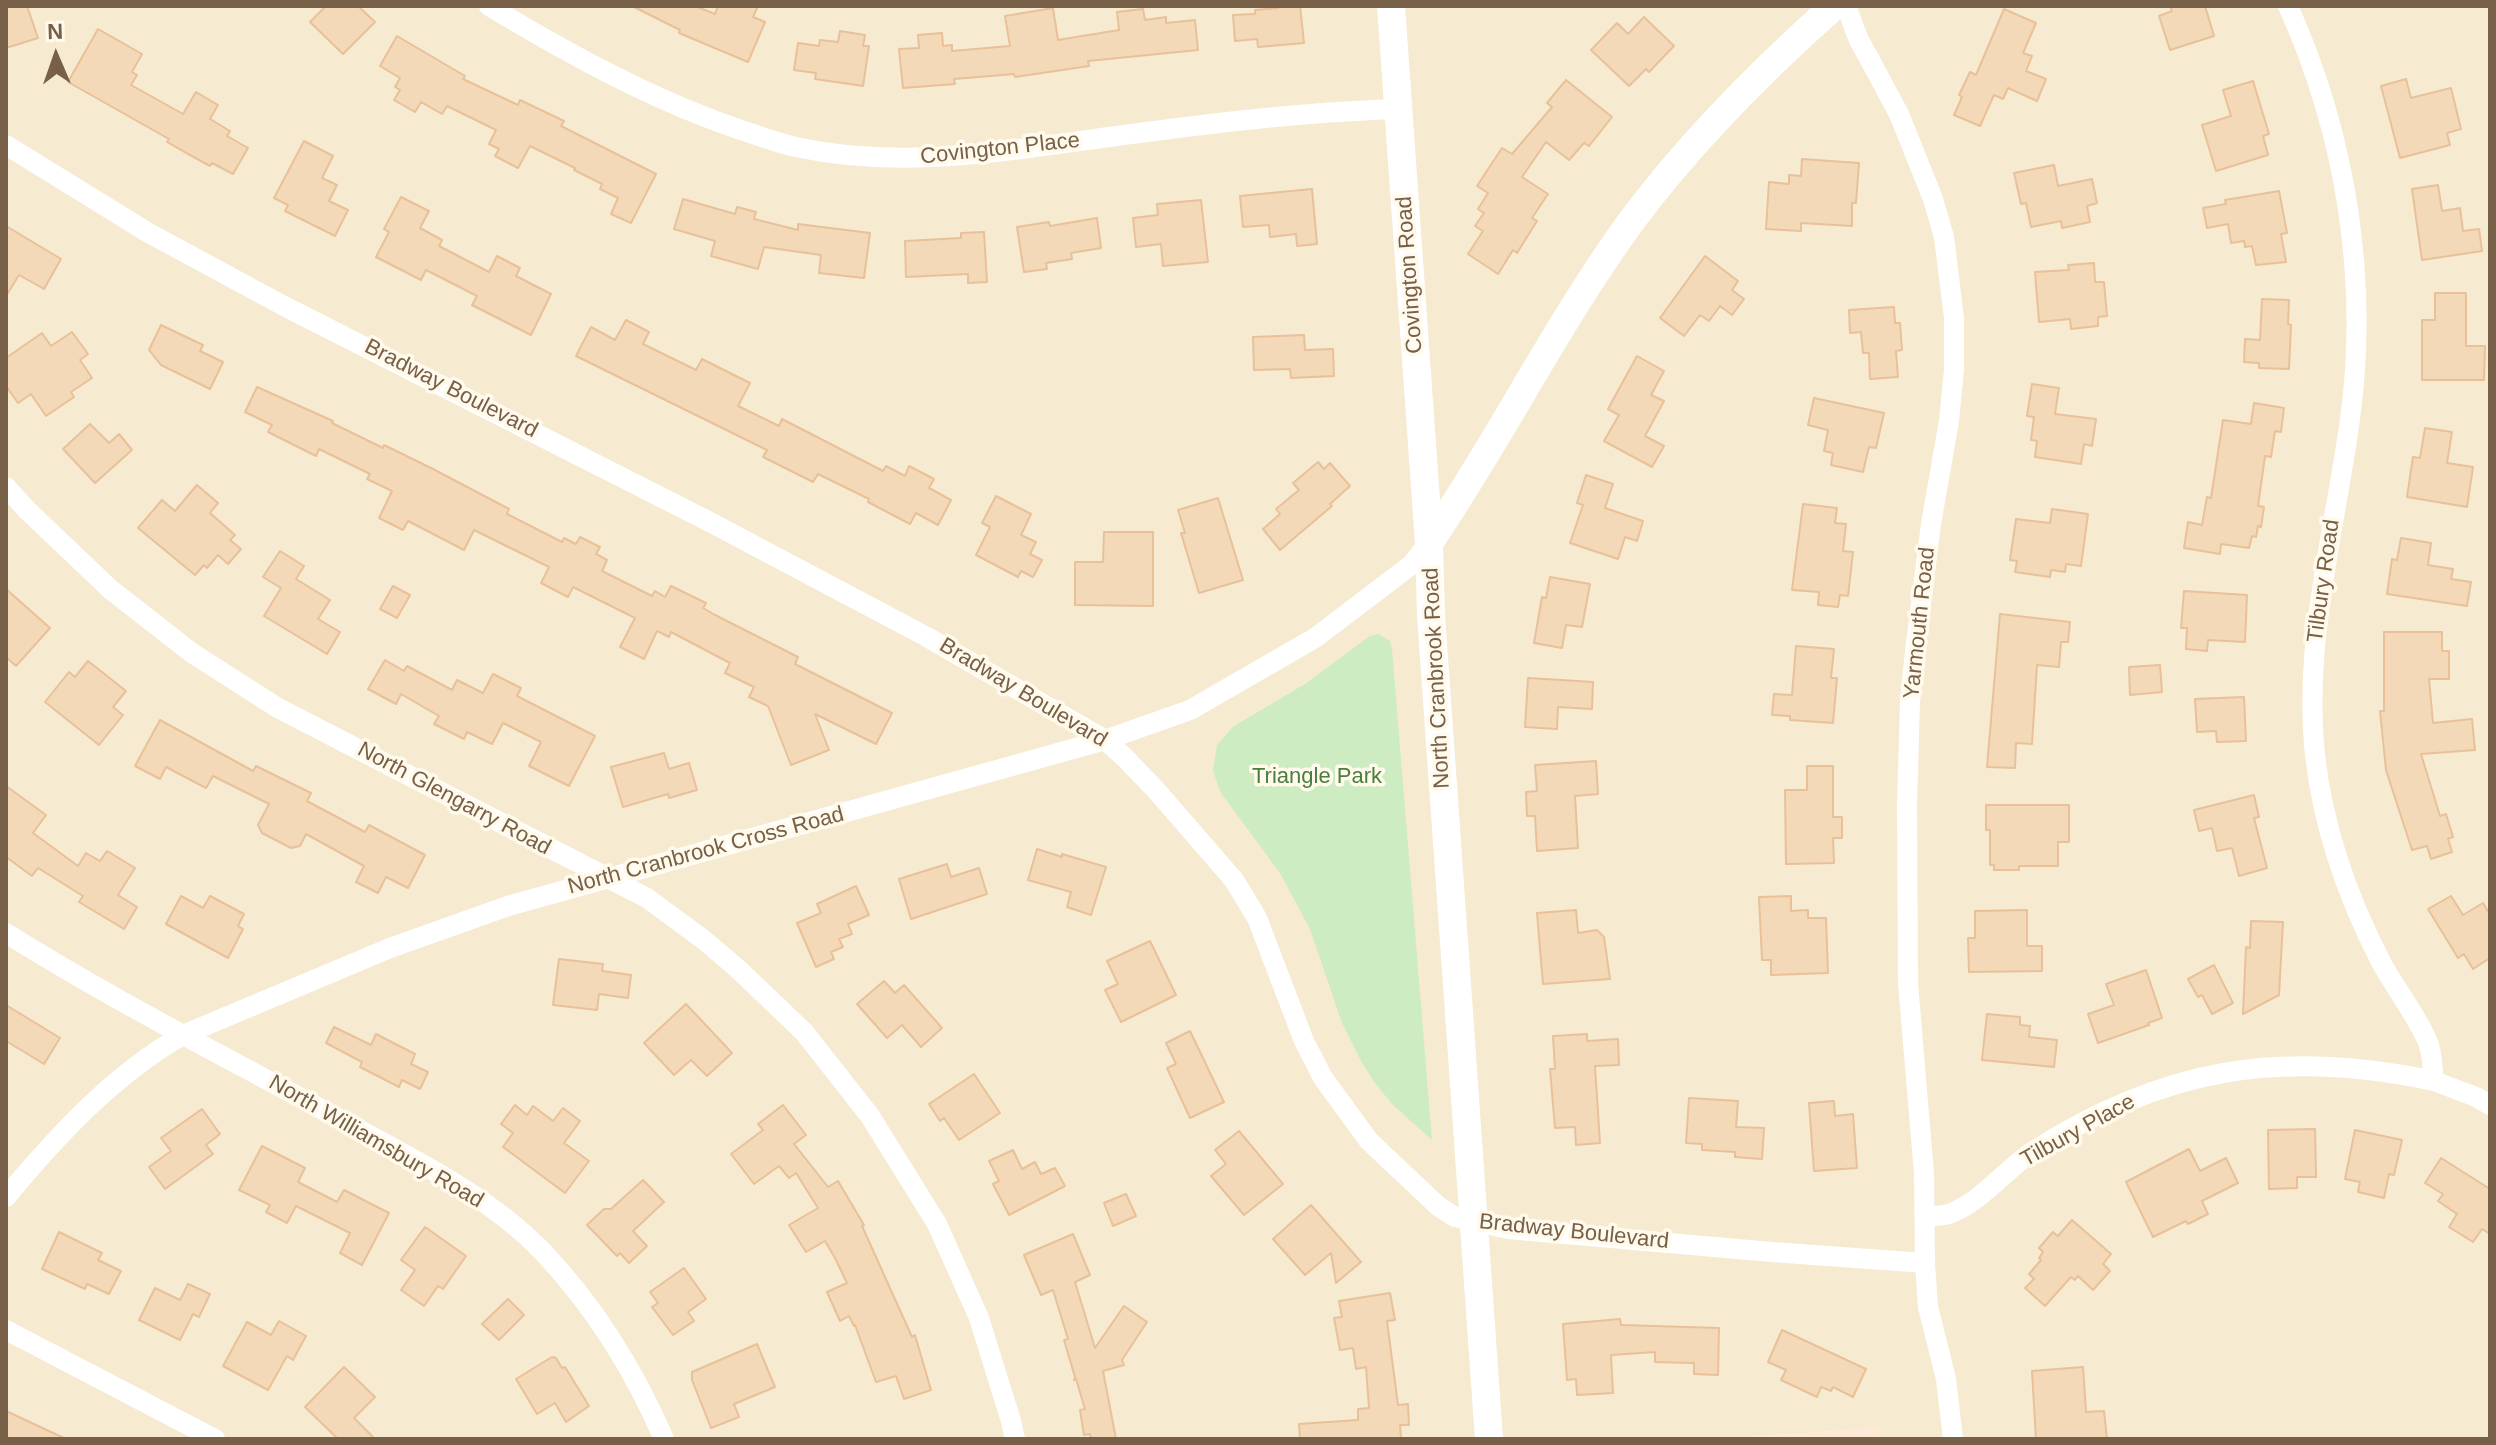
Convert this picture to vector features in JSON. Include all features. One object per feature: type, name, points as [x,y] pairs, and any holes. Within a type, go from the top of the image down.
[{"type":"street","name":"Covington Place","points":[[489,6],[548,42],[706,119],[795,147],[849,156],[927,159],[1004,152],[1221,122],[1398,109]]},
{"type":"street","name":"Covington Road","points":[[1391,6],[1429,543]]},
{"type":"street","name":"North Cranbrook Road","points":[[1489,1439],[1431,615],[1429,543],[1472,480],[1559,330],[1631,222],[1742,92],[1834,6]]},
{"type":"street","name":"Yarmouth Road","points":[[1846,6],[1858,38],[1899,114],[1933,199],[1944,237],[1954,318],[1954,369],[1949,421],[1931,524],[1915,651],[1907,789],[1908,983],[1924,1174],[1925,1263]]},
{"type":"street","name":"Tilbury Road","points":[[2288,6],[2313,66],[2337,144],[2354,245],[2357,289],[2350,419],[2321,585],[2314,660],[2312,715],[2315,757],[2324,811],[2353,903],[2381,961],[2429,1042],[2434,1081]]},
{"type":"street","name":"Bradway Boulevard","points":[[6,145],[147,232],[282,305],[914,629],[1105,740],[1155,789],[1234,880],[1257,918],[1304,1041],[1323,1078],[1346,1112],[1369,1141],[1421,1192],[1455,1217],[1508,1229],[1925,1263]]},
{"type":"street","name":"North Glengarry Road","points":[[6,487],[110,589],[192,653],[278,708],[647,898],[738,969],[804,1032],[870,1116],[937,1224],[979,1318],[1015,1439]]},
{"type":"street","name":"North Cranbrook Cross Road","points":[[6,1197],[79,1115],[162,1047],[183,1035],[300,984],[450,925],[508,906],[1105,740],[1190,710],[1315,638],[1411,565],[1429,543]]},
{"type":"street","name":"North Williamsbury Road","points":[[6,933],[67,971],[478,1197],[541,1250],[594,1311],[633,1373],[664,1439]]},
{"type":"street","name":"Tilbury Place","points":[[1925,1217],[1948,1214],[1973,1201],[2030,1154],[2118,1104],[2192,1080],[2231,1071],[2286,1065],[2343,1066],[2434,1081]]},
{"type":"street","points":[[2434,1081],[2490,1105]]},
{"type":"street","points":[[1925,1263],[1928,1307],[1946,1379],[1953,1439]]},
{"type":"street","points":[[6,1330],[215,1439]]},
{"type":"shaded area","points":[[6,6],[2490,6],[2490,1439],[1879,1439],[1878,1428],[1720,1439],[6,1439]]},
{"type":"shaded area","points":[[1879,1428],[1879,1439],[1720,1439]]},
{"type":"green space","name":"Triangle Park","points":[[1378,634],[1390,641],[1392,649],[1432,1140],[1393,1105],[1361,1061],[1342,1023],[1310,929],[1280,873],[1221,793],[1213,771],[1217,745],[1234,726],[1305,684],[1370,636]]},
{"type":"building","points":[[6,6],[27,6],[38,38],[6,48]]},
{"type":"building","points":[[326,6],[358,6],[375,22],[343,54],[310,22]]},
{"type":"building","points":[[632,6],[695,6],[715,14],[718,6],[758,6],[753,17],[765,22],[748,62],[679,33],[680,30]]},
{"type":"building","points":[[1300,6],[1304,43],[1258,47],[1257,39],[1235,41],[1233,15],[1255,14],[1255,10]]},
{"type":"building","points":[[2170,6],[2205,6],[2214,36],[2170,50],[2159,16],[2172,11]]},
{"type":"building","points":[[1053,8],[1058,40],[1119,30],[1117,12],[1143,9],[1145,20],[1166,17],[1166,23],[1195,20],[1198,50],[1088,61],[1089,66],[1015,77],[1014,74],[954,79],[955,84],[903,88],[899,49],[919,48],[918,35],[942,33],[943,46],[952,45],[952,51],[1010,46],[1005,16]]},
{"type":"building","points":[[2004,9],[2036,23],[2023,53],[2032,56],[2026,71],[2046,79],[2037,101],[2008,88],[2003,99],[1994,95],[1980,126],[1954,115],[1962,97],[1959,95],[1970,72],[1976,75]]},
{"type":"building","points":[[1644,17],[1674,46],[1649,72],[1646,69],[1629,86],[1591,50],[1617,23],[1628,34]]},
{"type":"building","points":[[98,29],[142,54],[132,72],[137,75],[131,85],[183,114],[196,92],[218,105],[210,119],[230,131],[227,136],[248,148],[233,174],[190,155],[167,142],[169,139],[68,82]]},
{"type":"building","points":[[840,31],[865,35],[863,46],[869,46],[863,86],[815,79],[816,73],[794,70],[798,43],[819,46],[820,40],[838,42]]},
{"type":"building","points":[[397,36],[465,76],[463,79],[518,105],[520,100],[564,121],[561,126],[656,174],[631,223],[611,214],[618,198],[600,189],[602,184],[575,168],[530,146],[518,168],[495,156],[499,149],[489,144],[496,130],[447,106],[442,114],[421,102],[415,112],[394,100],[400,90],[395,87],[400,78],[380,66]]},
{"type":"building","points":[[2406,79],[2411,98],[2451,88],[2461,129],[2447,133],[2450,145],[2400,158],[2381,86]]},
{"type":"building","points":[[1566,80],[1612,117],[1589,146],[1584,143],[1569,160],[1546,142],[1522,177],[1548,194],[1532,218],[1537,221],[1517,253],[1513,250],[1498,274],[1468,254],[1483,231],[1475,226],[1484,213],[1478,209],[1488,193],[1477,186],[1502,148],[1512,154],[1552,107],[1547,103]]},
{"type":"building","points":[[2253,81],[2269,134],[2263,136],[2268,155],[2216,171],[2202,125],[2231,116],[2223,90]]},
{"type":"building","points":[[304,141],[333,156],[322,178],[337,185],[329,201],[348,210],[335,236],[285,211],[288,205],[274,198]]},
{"type":"building","points":[[1802,159],[1859,163],[1856,203],[1852,203],[1852,226],[1801,223],[1801,231],[1766,229],[1769,182],[1789,184],[1789,175],[1801,176]]},
{"type":"building","points":[[2054,165],[2058,186],[2092,179],[2097,203],[2087,206],[2090,222],[2062,228],[2061,221],[2031,227],[2026,203],[2021,204],[2014,173]]},
{"type":"building","points":[[2438,185],[2442,211],[2460,208],[2463,231],[2479,229],[2482,251],[2422,260],[2412,189]]},
{"type":"building","points":[[1312,189],[1317,244],[1297,246],[1296,234],[1270,237],[1269,225],[1243,227],[1240,196]]},
{"type":"building","points":[[2279,191],[2287,233],[2281,234],[2286,262],[2256,265],[2252,246],[2245,247],[2244,241],[2231,243],[2228,224],[2207,228],[2203,208],[2226,204],[2225,200]]},
{"type":"building","points":[[401,197],[429,211],[420,228],[442,240],[439,246],[489,272],[497,256],[520,268],[516,276],[551,294],[531,335],[472,305],[477,296],[426,270],[421,280],[376,257],[389,232],[384,229]]},
{"type":"building","points":[[683,199],[735,214],[737,207],[756,212],[754,219],[798,230],[798,224],[870,233],[864,278],[819,273],[821,255],[764,247],[758,269],[711,256],[715,241],[674,229]]},
{"type":"building","points":[[1201,200],[1208,262],[1163,266],[1161,244],[1136,247],[1133,218],[1158,215],[1157,204]]},
{"type":"building","points":[[1097,218],[1101,248],[1071,253],[1072,259],[1046,263],[1047,269],[1024,272],[1017,227],[1049,222],[1050,226]]},
{"type":"building","points":[[6,226],[61,259],[44,289],[19,275],[6,296]]},
{"type":"building","points":[[984,232],[987,282],[968,283],[968,274],[906,277],[905,241],[961,238],[961,233]]},
{"type":"building","points":[[1705,256],[1738,281],[1732,290],[1744,299],[1732,315],[1720,306],[1709,321],[1700,315],[1684,336],[1660,318]]},
{"type":"building","points":[[2094,263],[2095,282],[2104,282],[2107,316],[2098,317],[2098,326],[2071,329],[2070,319],[2039,322],[2035,272],[2069,270],[2068,265]]},
{"type":"building","points":[[2435,293],[2466,293],[2466,346],[2485,346],[2484,380],[2422,380],[2422,320],[2435,320]]},
{"type":"building","points":[[2262,299],[2289,300],[2289,369],[2259,368],[2259,363],[2244,362],[2245,339],[2260,340]]},
{"type":"building","points":[[1894,307],[1895,323],[1900,323],[1902,350],[1896,351],[1898,377],[1870,379],[1869,353],[1863,353],[1861,332],[1850,333],[1849,310]]},
{"type":"building","points":[[626,320],[649,332],[643,344],[696,370],[702,359],[750,383],[738,406],[779,426],[782,419],[883,471],[886,466],[905,476],[909,466],[934,479],[929,488],[951,500],[938,525],[916,513],[910,524],[818,474],[813,482],[763,457],[767,450],[576,356],[591,327],[615,340]]},
{"type":"building","points":[[161,325],[203,345],[200,351],[223,362],[210,389],[161,365],[149,350]]},
{"type":"building","points":[[72,332],[88,354],[80,360],[92,378],[71,392],[74,397],[46,416],[31,394],[18,403],[6,386],[6,358],[42,333],[51,346]]},
{"type":"building","points":[[1304,335],[1305,350],[1333,349],[1334,376],[1291,378],[1290,369],[1254,370],[1253,337]]},
{"type":"building","points":[[1637,356],[1664,371],[1651,395],[1664,401],[1645,436],[1664,446],[1652,467],[1604,441],[1619,415],[1608,409]]},
{"type":"building","points":[[2032,384],[2059,388],[2055,414],[2096,419],[2092,446],[2084,444],[2081,464],[2035,457],[2037,441],[2031,440],[2034,417],[2027,416]]},
{"type":"building","points":[[257,387],[433,469],[509,509],[507,514],[562,542],[564,538],[576,544],[580,537],[600,547],[596,554],[607,560],[602,571],[652,596],[655,591],[665,597],[671,586],[706,603],[703,608],[798,657],[795,664],[892,713],[876,744],[815,714],[829,750],[791,765],[768,706],[749,697],[754,687],[725,673],[730,663],[671,632],[669,637],[657,631],[644,659],[620,647],[635,618],[573,587],[568,597],[541,583],[549,567],[474,530],[464,550],[408,521],[403,530],[379,518],[392,491],[367,479],[370,474],[319,449],[316,456],[268,432],[272,425],[245,412]]},
{"type":"building","points":[[1814,398],[1884,413],[1876,448],[1869,447],[1863,472],[1831,465],[1833,453],[1824,451],[1828,430],[1808,425]]},
{"type":"building","points":[[2254,403],[2284,408],[2281,432],[2275,431],[2271,457],[2265,456],[2258,506],[2264,507],[2261,527],[2258,526],[2256,537],[2252,536],[2249,548],[2221,544],[2220,554],[2184,548],[2188,522],[2202,525],[2207,497],[2211,498],[2223,420],[2251,424]]},
{"type":"building","points":[[90,424],[109,443],[119,434],[132,450],[95,483],[63,449]]},
{"type":"building","points":[[2425,428],[2452,432],[2447,463],[2473,467],[2467,507],[2407,497],[2413,457],[2420,458]]},
{"type":"building","points":[[1318,462],[1324,469],[1330,463],[1350,486],[1330,504],[1332,506],[1280,550],[1263,529],[1280,514],[1276,509],[1299,490],[1293,483]]},
{"type":"building","points":[[1586,475],[1613,484],[1605,508],[1643,521],[1637,541],[1625,537],[1618,559],[1570,543],[1583,505],[1577,503]]},
{"type":"building","points":[[197,485],[218,503],[210,513],[235,535],[230,540],[241,549],[228,564],[218,555],[207,568],[204,565],[195,575],[138,528],[162,500],[175,511]]},
{"type":"building","points":[[996,496],[1031,514],[1021,535],[1036,542],[1030,554],[1042,560],[1033,577],[1021,571],[1018,577],[976,555],[990,527],[982,523]]},
{"type":"building","points":[[1218,498],[1243,580],[1199,593],[1181,533],[1185,533],[1178,510]]},
{"type":"building","points":[[1803,504],[1837,508],[1835,523],[1846,524],[1843,551],[1853,552],[1848,596],[1840,595],[1838,607],[1818,605],[1819,592],[1792,590]]},
{"type":"building","points":[[2052,509],[2088,514],[2081,566],[2066,564],[2065,572],[2051,570],[2050,577],[2015,572],[2017,561],[2010,560],[2016,519],[2050,523]]},
{"type":"building","points":[[1104,532],[1153,532],[1153,606],[1075,605],[1075,562],[1103,562]]},
{"type":"building","points":[[2401,538],[2431,543],[2428,565],[2453,569],[2451,579],[2471,582],[2467,606],[2387,594],[2392,559],[2397,560]]},
{"type":"building","points":[[280,551],[304,566],[296,579],[330,600],[318,619],[340,632],[327,654],[264,616],[281,588],[263,577]]},
{"type":"building","points":[[1550,577],[1590,584],[1582,627],[1566,625],[1562,648],[1534,643],[1542,597],[1546,598]]},
{"type":"building","points":[[393,586],[410,595],[397,618],[380,609]]},
{"type":"building","points":[[6,589],[50,628],[16,666],[6,657]]},
{"type":"building","points":[[2184,591],[2247,595],[2245,642],[2208,640],[2207,651],[2186,649],[2187,628],[2181,628]]},
{"type":"building","points":[[2000,614],[2070,622],[2068,642],[2061,642],[2059,667],[2037,665],[2032,744],[2016,743],[2015,768],[1987,767]]},
{"type":"building","points":[[2384,632],[2442,632],[2442,651],[2449,651],[2449,679],[2429,679],[2433,723],[2472,719],[2475,750],[2421,754],[2440,816],[2446,814],[2453,837],[2448,839],[2452,852],[2431,859],[2427,846],[2412,850],[2386,770],[2380,711],[2384,711]]},
{"type":"building","points":[[1796,646],[1834,649],[1831,678],[1837,678],[1833,723],[1790,720],[1790,716],[1772,715],[1774,694],[1792,695]]},
{"type":"building","points":[[385,660],[404,671],[407,666],[452,690],[457,680],[483,693],[493,674],[521,688],[517,696],[595,736],[569,786],[529,766],[541,742],[503,723],[492,744],[467,732],[464,739],[434,724],[439,716],[401,694],[396,704],[368,689]]},
{"type":"building","points":[[88,661],[126,691],[113,707],[123,715],[99,745],[45,702],[69,672],[75,677]]},
{"type":"building","points":[[2160,665],[2162,692],[2130,695],[2129,667]]},
{"type":"building","points":[[1528,678],[1593,682],[1592,709],[1558,707],[1557,729],[1525,727]]},
{"type":"building","points":[[2244,697],[2246,741],[2217,742],[2216,731],[2197,732],[2195,699]]},
{"type":"building","points":[[160,720],[253,771],[256,766],[311,793],[307,801],[365,832],[369,825],[425,855],[408,888],[386,877],[378,893],[356,882],[364,866],[306,834],[300,846],[291,848],[262,833],[258,825],[269,804],[213,776],[206,788],[166,767],[160,779],[135,766]]},
{"type":"building","points":[[664,753],[669,769],[689,763],[697,790],[669,798],[668,794],[623,807],[611,767]]},
{"type":"building","points":[[1596,761],[1598,794],[1575,796],[1578,848],[1537,851],[1535,816],[1527,816],[1526,792],[1537,791],[1535,765]]},
{"type":"building","points":[[1807,766],[1833,766],[1833,817],[1842,817],[1842,838],[1833,838],[1834,863],[1786,864],[1785,790],[1807,790]]},
{"type":"building","points":[[6,786],[46,815],[33,833],[78,866],[86,853],[100,861],[107,851],[135,868],[118,895],[137,907],[124,929],[79,902],[83,896],[38,868],[32,876],[6,857]]},
{"type":"building","points":[[2254,795],[2259,817],[2254,818],[2267,868],[2239,876],[2232,848],[2217,851],[2212,828],[2199,831],[2194,810]]},
{"type":"building","points":[[1986,805],[2069,805],[2069,842],[2058,842],[2058,866],[2019,866],[2019,870],[1994,870],[1994,865],[1990,865]]},
{"type":"building","points":[[1037,849],[1106,867],[1091,915],[1067,907],[1071,892],[1028,880]]},
{"type":"building","points":[[947,864],[951,877],[979,868],[987,894],[911,919],[899,879]]},
{"type":"building","points":[[856,886],[869,915],[848,924],[852,934],[839,939],[843,947],[831,952],[834,959],[816,967],[797,923],[821,913],[817,904]]},
{"type":"building","points":[[181,896],[203,908],[210,896],[244,914],[238,926],[243,929],[228,958],[166,924]]},
{"type":"building","points":[[1791,896],[1791,911],[1808,910],[1808,918],[1826,918],[1828,973],[1771,975],[1771,960],[1762,960],[1759,897]]},
{"type":"building","points":[[2451,896],[2463,915],[2483,903],[2490,915],[2490,958],[2473,969],[2464,954],[2458,958],[2428,909]]},
{"type":"building","points":[[1576,910],[1578,933],[1597,930],[1604,937],[1610,979],[1543,984],[1537,913]]},
{"type":"building","points":[[2027,910],[2027,946],[2042,946],[2042,971],[1969,972],[1968,938],[1975,938],[1975,911]]},
{"type":"building","points":[[2251,921],[2283,922],[2279,995],[2243,1014],[2246,947],[2250,948]]},
{"type":"building","points":[[1150,941],[1176,995],[1121,1022],[1105,990],[1118,984],[1107,961]]},
{"type":"building","points":[[559,959],[603,964],[602,971],[631,975],[628,998],[599,994],[597,1010],[553,1005]]},
{"type":"building","points":[[2214,965],[2233,1003],[2212,1014],[2202,995],[2198,997],[2188,979]]},
{"type":"building","points":[[2146,970],[2162,1018],[2098,1043],[2088,1014],[2114,1005],[2106,984]]},
{"type":"building","points":[[884,981],[895,993],[904,985],[942,1028],[921,1047],[902,1025],[887,1038],[857,1004]]},
{"type":"building","points":[[686,1004],[732,1053],[707,1076],[691,1060],[674,1075],[644,1043]]},
{"type":"building","points":[[6,1005],[60,1038],[44,1064],[6,1041]]},
{"type":"building","points":[[1987,1014],[2020,1017],[2020,1025],[2030,1026],[2029,1037],[2057,1040],[2054,1067],[1982,1060]]},
{"type":"building","points":[[334,1027],[371,1045],[376,1034],[415,1054],[411,1064],[428,1072],[420,1089],[402,1080],[399,1087],[360,1067],[362,1062],[326,1043]]},
{"type":"building","points":[[1190,1031],[1224,1102],[1190,1118],[1167,1068],[1176,1064],[1166,1043]]},
{"type":"building","points":[[1587,1034],[1587,1041],[1618,1039],[1619,1065],[1595,1066],[1600,1143],[1576,1145],[1575,1127],[1555,1128],[1550,1069],[1555,1069],[1553,1036]]},
{"type":"building","points":[[974,1074],[1000,1113],[959,1140],[944,1118],[940,1121],[929,1104]]},
{"type":"building","points":[[1689,1098],[1738,1101],[1736,1127],[1764,1128],[1762,1159],[1735,1157],[1735,1152],[1702,1150],[1702,1144],[1686,1143]]},
{"type":"building","points":[[1834,1101],[1835,1116],[1853,1114],[1857,1168],[1814,1171],[1809,1103]]},
{"type":"building","points":[[515,1105],[527,1115],[533,1106],[553,1121],[563,1108],[580,1121],[564,1143],[589,1161],[565,1193],[503,1147],[513,1133],[501,1124]]},
{"type":"building","points":[[783,1105],[806,1135],[794,1144],[828,1187],[838,1181],[864,1225],[912,1337],[915,1335],[931,1390],[904,1399],[896,1376],[876,1382],[855,1325],[849,1316],[840,1321],[827,1292],[847,1283],[835,1258],[825,1241],[806,1252],[789,1225],[818,1208],[796,1173],[789,1178],[779,1166],[754,1184],[731,1154],[763,1130],[758,1124]]},
{"type":"building","points":[[202,1109],[220,1134],[206,1145],[213,1154],[165,1189],[149,1167],[171,1151],[161,1138]]},
{"type":"building","points":[[2315,1129],[2316,1177],[2297,1177],[2297,1188],[2269,1189],[2268,1130]]},
{"type":"building","points":[[2355,1130],[2402,1140],[2394,1175],[2389,1174],[2384,1198],[2358,1192],[2360,1182],[2345,1179]]},
{"type":"building","points":[[1239,1131],[1283,1184],[1244,1215],[1211,1176],[1226,1164],[1215,1150]]},
{"type":"building","points":[[262,1146],[305,1168],[298,1182],[337,1202],[344,1190],[389,1213],[362,1265],[340,1253],[350,1233],[296,1206],[287,1223],[266,1212],[270,1205],[239,1190]]},
{"type":"building","points":[[2189,1149],[2200,1171],[2226,1158],[2238,1183],[2202,1201],[2208,1214],[2153,1237],[2126,1182]]},
{"type":"building","points":[[1013,1150],[1022,1169],[1035,1162],[1041,1174],[1055,1168],[1065,1186],[1009,1215],[993,1184],[999,1181],[989,1161]]},
{"type":"building","points":[[2441,1158],[2490,1189],[2490,1234],[2482,1229],[2473,1242],[2449,1227],[2457,1214],[2438,1201],[2443,1194],[2425,1183]]},
{"type":"building","points":[[643,1180],[664,1202],[633,1231],[647,1246],[629,1263],[620,1253],[617,1256],[587,1225],[604,1209],[611,1209]]},
{"type":"building","points":[[1126,1194],[1136,1216],[1113,1226],[1104,1203]]},
{"type":"building","points":[[1311,1205],[1361,1262],[1336,1283],[1331,1253],[1305,1275],[1273,1239]]},
{"type":"building","points":[[2072,1220],[2111,1254],[2103,1264],[2110,1271],[2093,1290],[2078,1276],[2075,1280],[2071,1277],[2045,1306],[2025,1288],[2034,1279],[2029,1274],[2041,1260],[2039,1258],[2043,1252],[2039,1248],[2053,1232],[2058,1236]]},
{"type":"building","points":[[425,1227],[466,1256],[443,1289],[438,1286],[424,1306],[401,1290],[415,1270],[401,1260]]},
{"type":"building","points":[[59,1232],[102,1253],[98,1260],[121,1271],[109,1294],[87,1284],[85,1289],[42,1269]]},
{"type":"building","points":[[1073,1234],[1090,1275],[1075,1282],[1095,1348],[1124,1306],[1147,1322],[1122,1360],[1124,1365],[1103,1371],[1116,1439],[1091,1439],[1090,1434],[1084,1435],[1080,1410],[1085,1409],[1074,1380],[1064,1340],[1068,1339],[1053,1290],[1041,1295],[1024,1255]]},
{"type":"building","points":[[684,1268],[706,1299],[688,1312],[694,1321],[673,1335],[652,1307],[658,1303],[650,1292]]},
{"type":"building","points":[[188,1284],[210,1294],[199,1317],[193,1314],[180,1340],[139,1320],[155,1288],[180,1300]]},
{"type":"building","points":[[1390,1293],[1395,1320],[1387,1321],[1398,1405],[1408,1404],[1409,1425],[1400,1425],[1401,1438],[1300,1439],[1299,1424],[1358,1420],[1358,1409],[1369,1408],[1366,1367],[1356,1369],[1353,1348],[1340,1350],[1334,1318],[1342,1317],[1339,1301]]},
{"type":"building","points":[[508,1299],[524,1315],[499,1340],[482,1324]]},
{"type":"building","points":[[1620,1319],[1621,1325],[1719,1328],[1718,1375],[1694,1374],[1694,1363],[1655,1362],[1655,1352],[1611,1355],[1613,1393],[1577,1395],[1576,1379],[1567,1380],[1563,1324]]},
{"type":"building","points":[[279,1321],[306,1336],[293,1360],[287,1356],[268,1390],[223,1366],[247,1322],[271,1335]]},
{"type":"building","points":[[1782,1330],[1866,1369],[1853,1397],[1833,1387],[1831,1391],[1821,1387],[1817,1397],[1781,1380],[1786,1370],[1768,1362]]},
{"type":"building","points":[[757,1344],[775,1387],[734,1404],[739,1417],[711,1428],[692,1380],[692,1372]]},
{"type":"building","points":[[552,1357],[562,1368],[565,1367],[589,1406],[566,1422],[555,1403],[537,1414],[516,1379]]},
{"type":"building","points":[[344,1367],[375,1397],[354,1418],[375,1439],[338,1439],[305,1407]]},
{"type":"building","points":[[2083,1367],[2086,1412],[2104,1411],[2107,1439],[2036,1439],[2032,1371]]},
{"type":"building","points":[[6,1411],[66,1439],[6,1439]]}]
